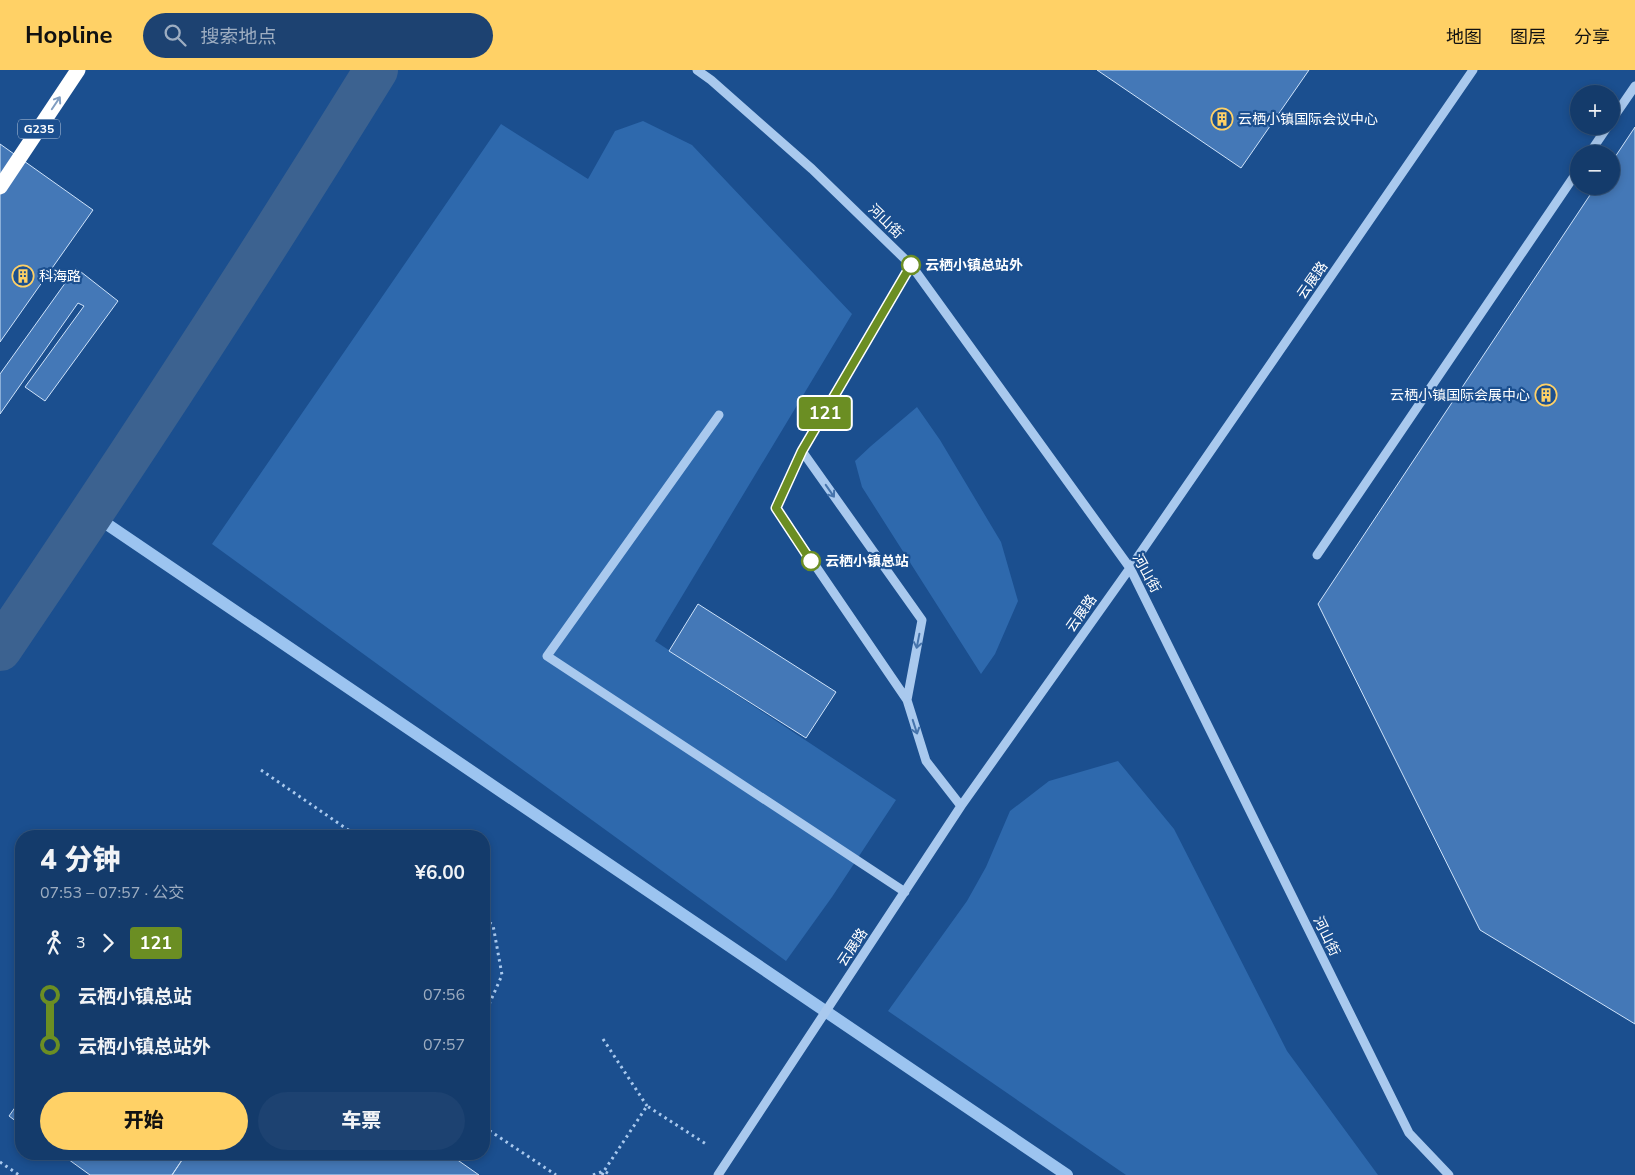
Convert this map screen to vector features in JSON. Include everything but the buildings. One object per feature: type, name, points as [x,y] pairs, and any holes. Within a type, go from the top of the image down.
[{"type":"highway","name":"G235","points":[[0,187],[78,70]]},
{"type":"street","name":"河山街","points":[[698,70],[812,169],[911,265],[1130,568],[1409,1132],[1449,1175]]},
{"type":"street","name":"云展路","points":[[718,1175],[961,806],[1130,568],[1472,70]]},
{"type":"street","points":[[1620,108],[1635,86]]},
{"type":"street","points":[[1317,555],[1570,182]]},
{"type":"street","points":[[911,265],[802,451],[776,508],[907,700],[926,760],[961,806]]},
{"type":"street","points":[[719,415],[547,656],[905,892]]},
{"type":"street","points":[[802,451],[922,620],[907,700]]},
{"type":"path","points":[[261,770],[348,830]]},
{"type":"path","points":[[490,923],[493,925],[502,975],[490,1002]]},
{"type":"path","points":[[603,1039],[648,1106],[730,1158]]},
{"type":"path","points":[[602,1175],[648,1106]]},
{"type":"path","points":[[490,1131],[556,1175]]},
{"type":"path","points":[[0,1162],[19,1175]]},
{"type":"path","points":[[593,1175],[604,1171],[611,1175]]},
{"type":"shaded area","points":[[643,121],[692,145],[852,314],[655,641],[896,800],[832,897],[786,961],[212,544],[501,124],[588,179],[615,131]]},
{"type":"shaded area","points":[[917,407],[940,440],[1001,542],[1018,601],[995,654],[981,674],[862,487],[855,461]]},
{"type":"shaded area","points":[[1118,761],[1174,829],[1287,1051],[1378,1175],[1126,1175],[888,1011],[967,901],[986,867],[1010,811],[1049,781]]},
{"type":"waterway","points":[[0,649],[191,362],[376,70]]},
{"type":"waterway","points":[[92,514],[1067,1175]]},
{"type":"bus line","name":"121","points":[[811,561],[776,508],[802,451],[911,265]]},
{"type":"place","name":"云栖小镇国际会议中心","points":[[1222,119]]},
{"type":"place","name":"云栖小镇总站外","points":[[911,265]]},
{"type":"place","name":"科海路","points":[[23,276]]},
{"type":"place","name":"云栖小镇国际会展中心","points":[[1546,395]]},
{"type":"place","name":"云栖小镇总站","points":[[811,561]]}]
